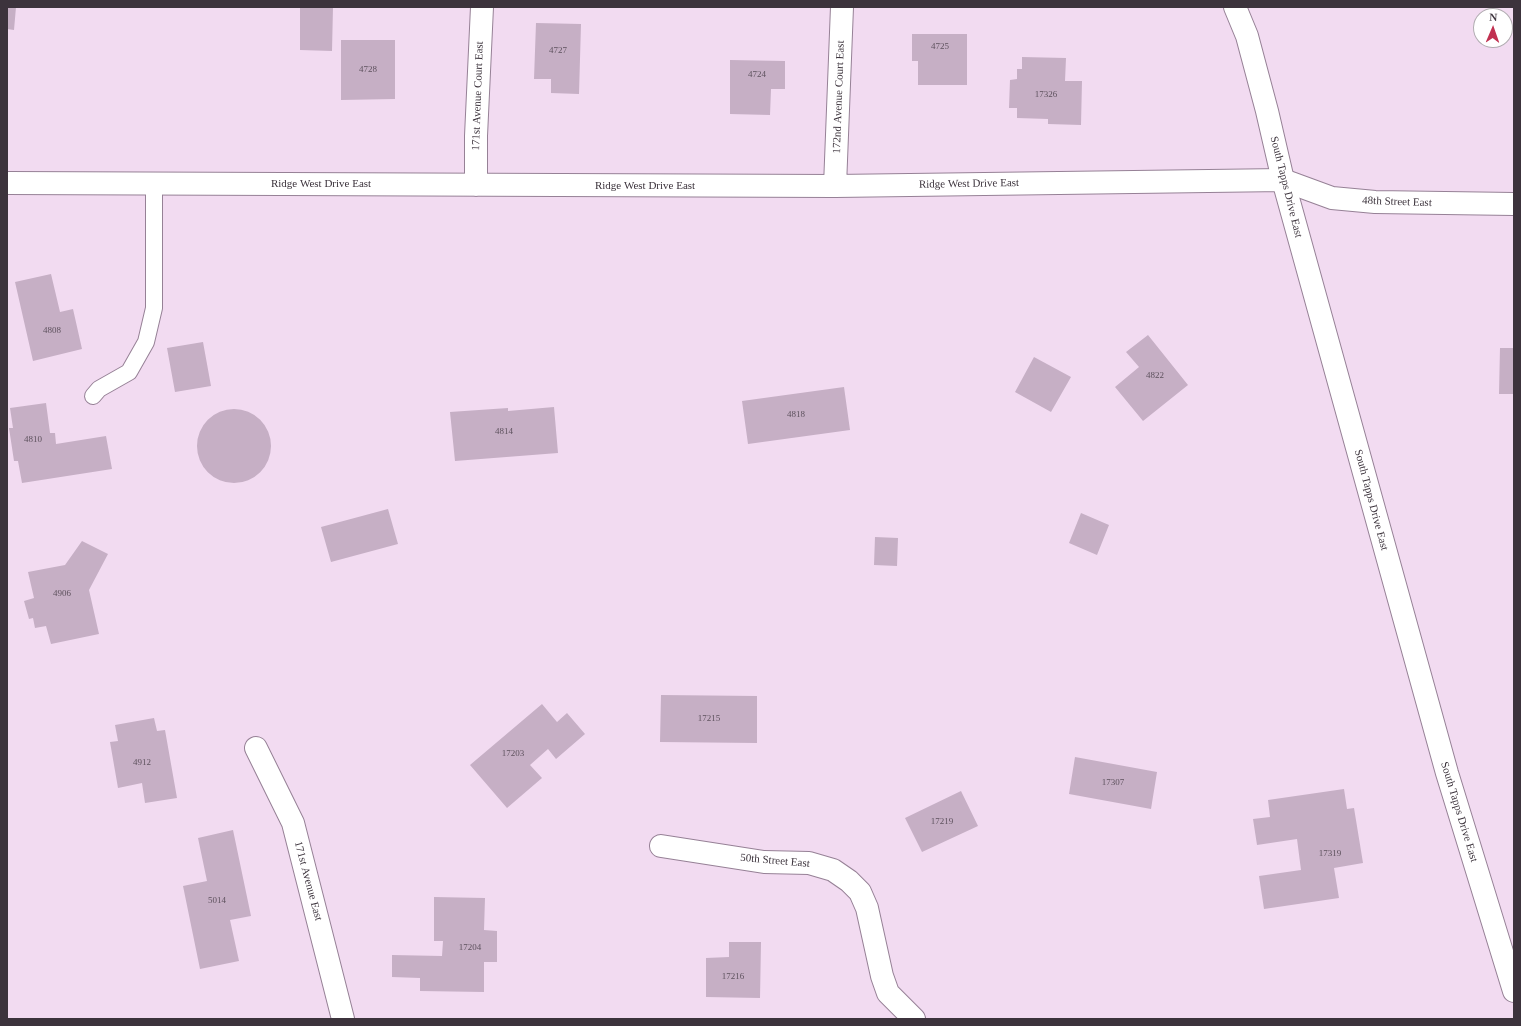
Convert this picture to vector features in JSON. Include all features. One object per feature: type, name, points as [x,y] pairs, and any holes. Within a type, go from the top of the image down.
[{"type":"street","name":"171st Avenue Court East","points":[[476,185],[476,136],[482,7]]},
{"type":"street","name":"172nd Avenue Court East","points":[[835,186],[842,7]]},
{"type":"street","name":"South Tapps Drive East","points":[[1236,7],[1251,51],[1283,180],[1447,773],[1514,991]]},
{"type":"street","name":"Ridge West Drive East","points":[[7,182],[835,186],[1283,180]]},
{"type":"street","name":"48th Street East","points":[[1283,180],[1332,198],[1375,202],[1514,204]]},
{"type":"street","name":"171st Avenue East","points":[[256,748],[293,823],[343,1019]]},
{"type":"street","name":"50th Street East","points":[[661,846],[764,862],[809,863],[833,870],[849,880],[860,892],[867,908],[882,976],[888,993],[914,1019]]},
{"type":"lane","points":[[94,396],[99,388],[129,372],[146,342],[154,308],[154,183]]},
{"type":"building","points":[[7,7],[16,7],[14,30],[7,29]]},
{"type":"building","points":[[300,7],[333,7],[332,51],[300,50]]},
{"type":"building","points":[[536,23],[581,24],[579,94],[551,93],[551,79],[534,79]]},
{"type":"building","points":[[912,34],[967,34],[967,85],[918,85],[918,61],[912,61]]},
{"type":"building","points":[[341,40],[395,40],[395,99],[341,100]]},
{"type":"building","points":[[1022,57],[1066,58],[1065,81],[1082,81],[1081,125],[1048,124],[1048,119],[1017,118],[1017,108],[1009,108],[1010,80],[1017,79],[1017,69],[1022,69]]},
{"type":"building","points":[[730,60],[785,61],[785,89],[771,89],[770,115],[730,114]]},
{"type":"building","points":[[51,274],[60,312],[73,309],[82,349],[33,361],[15,282]]},
{"type":"building","points":[[1148,335],[1188,385],[1143,421],[1115,387],[1139,367],[1126,352]]},
{"type":"building","points":[[203,342],[211,386],[175,392],[167,348]]},
{"type":"building","points":[[1500,348],[1514,348],[1514,394],[1499,394]]},
{"type":"building","points":[[1034,357],[1071,377],[1051,412],[1015,392]]},
{"type":"building","points":[[844,387],[850,430],[748,444],[742,401]]},
{"type":"building","points":[[46,403],[50,433],[55,433],[56,444],[106,436],[112,469],[22,483],[18,461],[14,461],[9,428],[13,428],[10,408]]},
{"type":"building","points":[[554,407],[558,453],[455,461],[450,412],[508,408],[508,411]]},
{"type":"building","points":[[234,409],[248,412],[260,420],[268,432],[271,446],[268,460],[260,472],[248,480],[234,483],[220,480],[208,472],[200,460],[197,446],[200,432],[208,420],[220,412]]},
{"type":"building","points":[[388,509],[398,544],[331,562],[321,527]]},
{"type":"building","points":[[1081,513],[1109,525],[1097,555],[1069,543]]},
{"type":"building","points":[[875,537],[898,538],[897,566],[874,565]]},
{"type":"building","points":[[82,541],[108,554],[89,590],[99,634],[51,644],[46,626],[35,628],[33,618],[29,619],[24,601],[34,598],[28,572],[65,565]]},
{"type":"building","points":[[661,695],[757,696],[757,743],[660,742]]},
{"type":"building","points":[[542,704],[557,722],[567,713],[585,734],[556,759],[548,749],[530,765],[542,778],[507,808],[470,765]]},
{"type":"building","points":[[154,718],[157,731],[165,730],[177,798],[145,803],[142,783],[118,788],[110,742],[118,741],[115,725]]},
{"type":"building","points":[[1075,757],[1157,772],[1151,809],[1069,794]]},
{"type":"building","points":[[1344,789],[1347,809],[1354,808],[1363,863],[1334,868],[1339,898],[1264,909],[1259,876],[1301,870],[1297,839],[1257,845],[1253,819],[1270,817],[1268,800]]},
{"type":"building","points":[[961,791],[978,826],[922,852],[905,818]]},
{"type":"building","points":[[233,830],[251,916],[230,920],[239,961],[200,969],[183,886],[207,881],[198,838]]},
{"type":"building","points":[[434,897],[485,898],[484,930],[497,931],[497,962],[484,962],[484,992],[420,991],[420,978],[392,977],[392,955],[442,956],[443,941],[434,941]]},
{"type":"building","points":[[729,942],[761,942],[760,998],[706,997],[706,958],[729,957]]}]
